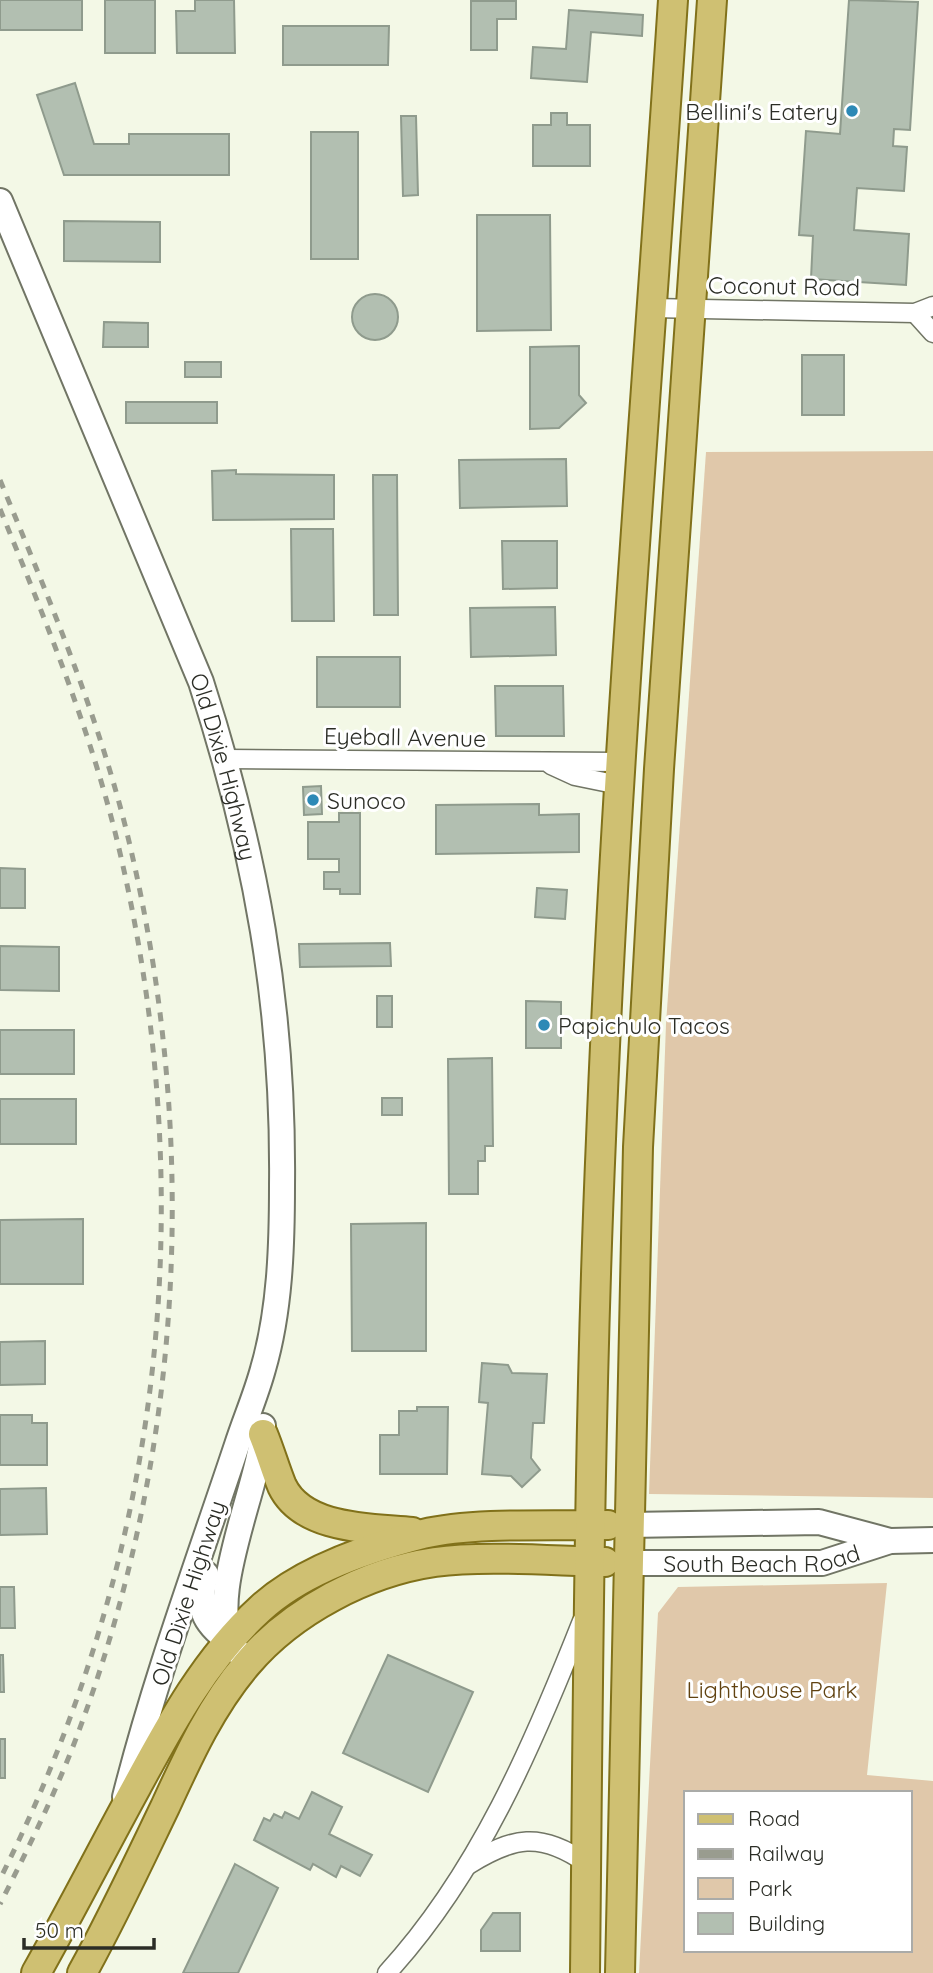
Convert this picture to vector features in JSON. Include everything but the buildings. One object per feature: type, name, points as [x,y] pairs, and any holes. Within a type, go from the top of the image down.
[{"type":"main road","points":[[586,1973],[587,1608],[600,1157],[620,774],[673,0]]},
{"type":"main road","points":[[620,1973],[638,1147],[659,769],[712,0]]},
{"type":"main road","points":[[625,697],[639,741],[659,769]]},
{"type":"main road","points":[[620,774],[641,790],[656,832]]},
{"type":"main road","points":[[263,1434],[283,1488],[310,1512],[335,1523],[425,1534]]},
{"type":"main road","name":"Old Dixie Highway","points":[[82,1973],[108,1926],[187,1759],[220,1701],[261,1608],[294,1585],[366,1551],[425,1534],[466,1529],[629,1525]]},
{"type":"main road","name":"Old Dixie Highway","points":[[36,1973],[198,1679],[239,1653],[280,1633],[319,1604],[396,1571],[436,1562],[629,1563]]},
{"type":"street","name":"Old Dixie Highway","points":[[0,201],[201,682],[226,760],[260,903],[280,1054],[282,1217],[276,1298],[264,1368],[263,1434],[228,1585],[226,1613],[239,1653]]},
{"type":"street","points":[[933,306],[915,313],[933,333]]},
{"type":"street","name":"Coconut Road","points":[[652,308],[915,313]]},
{"type":"street","name":"Eyeball Avenue","points":[[226,760],[545,762],[620,774]]},
{"type":"street","name":"Old Dixie Highway","points":[[118,1821],[141,1733],[264,1368]]},
{"type":"street","points":[[229,1469],[225,1500],[201,1600],[212,1630],[239,1653]]},
{"type":"street","name":"South Beach Road","points":[[629,1525],[819,1522],[890,1541],[933,1540]]},
{"type":"street","name":"South Beach Road","points":[[629,1563],[822,1563],[890,1541]]},
{"type":"street","points":[[387,1973],[434,1916],[465,1866],[545,1717],[587,1608]]},
{"type":"street","points":[[465,1866],[500,1846],[516,1841],[553,1846],[586,1863]]},
{"type":"green space","points":[[933,451],[933,1498],[649,1494],[666,1024],[706,452]]},
{"type":"green space","name":"Lighthouse Park","points":[[887,1583],[867,1775],[933,1781],[933,1973],[639,1973],[658,1613],[678,1587]]},
{"type":"railway","points":[[0,480],[85,696],[126,829],[150,944],[165,1060],[172,1177],[170,1293],[159,1409],[139,1524],[110,1637],[72,1749],[0,1904]]},
{"type":"railway","points":[[0,509],[78,709],[115,832],[142,966],[158,1100],[161,1234],[153,1366],[133,1497],[100,1627],[56,1754],[0,1879]]},
{"type":"place","name":"Bellini's Eatery","points":[[852,111]]},
{"type":"place","name":"Sunoco","points":[[313,800]]},
{"type":"place","name":"Papichulo Tacos","points":[[544,1025]]}]
